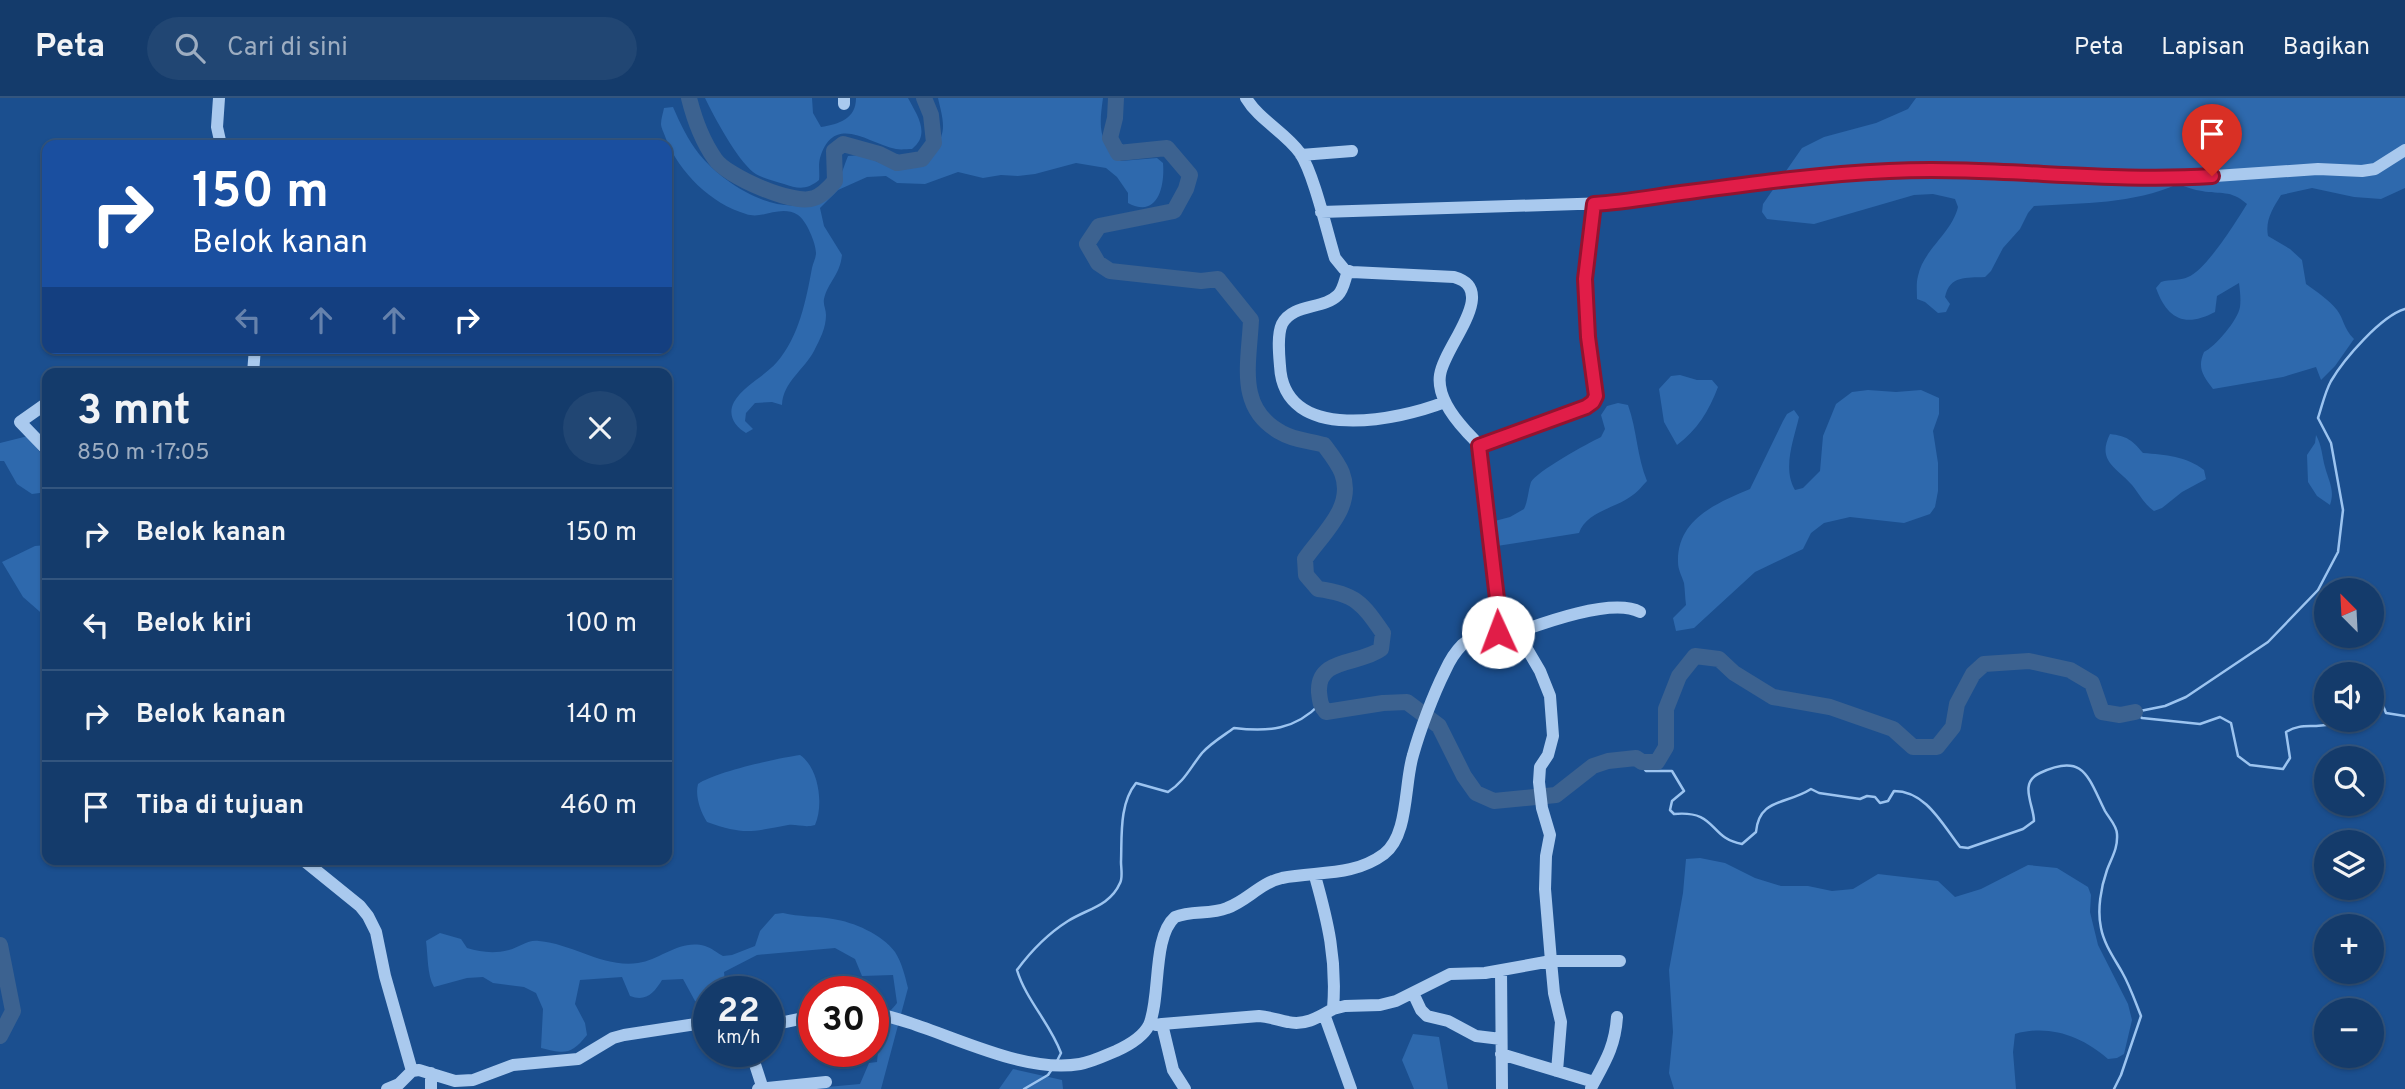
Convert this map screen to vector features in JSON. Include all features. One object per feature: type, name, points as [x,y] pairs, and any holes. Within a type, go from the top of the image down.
[{"type":"street","points":[[219,98],[217,127],[220,140]]},
{"type":"street","points":[[889,1017],[1017,1059],[1045,1065],[1082,1064],[1101,1058],[1133,1041],[1149,1025],[1161,952],[1171,920],[1181,914],[1226,909],[1266,883],[1280,878],[1315,876],[1360,866],[1385,853],[1395,841],[1401,824],[1409,768],[1444,673],[1460,647],[1488,631],[1496,617],[1498,607],[1479,446],[1446,402],[1439,378],[1450,346],[1472,307],[1473,298],[1468,284],[1454,276],[1348,271],[1339,266],[1301,155],[1254,110],[1246,98]]},
{"type":"street","points":[[1321,212],[1594,204],[1886,171],[1939,170],[2186,178],[2318,169],[2362,171],[2375,169],[2405,150]]},
{"type":"street","points":[[1301,155],[1352,152]]},
{"type":"street","points":[[1479,446],[1586,407],[1596,396],[1588,337],[1585,279],[1594,204]]},
{"type":"street","points":[[1348,271],[1337,297],[1294,313],[1283,323],[1280,332],[1281,379],[1290,397],[1314,415],[1339,421],[1399,416],[1446,402]]},
{"type":"street","points":[[42,407],[20,422],[42,445]]},
{"type":"street","points":[[1510,635],[1580,613],[1625,606],[1640,612]]},
{"type":"street","points":[[1488,631],[1510,635],[1523,642],[1550,696],[1553,736],[1548,755],[1540,767],[1539,782],[1542,808],[1550,835],[1545,888],[1554,993],[1561,1022],[1557,1071]]},
{"type":"street","points":[[311,865],[360,906],[376,932],[385,976],[412,1071]]},
{"type":"street","points":[[1315,876],[1332,938],[1334,982],[1328,1012],[1350,1089]]},
{"type":"street","points":[[1149,1025],[1259,1016],[1296,1023],[1306,1022],[1345,1006],[1380,1005],[1413,993],[1450,974],[1501,970],[1551,961],[1620,961]]},
{"type":"street","points":[[1501,970],[1502,1089]]},
{"type":"street","points":[[1413,993],[1427,1016],[1448,1021],[1476,1036],[1501,1039]]},
{"type":"street","points":[[1501,1054],[1592,1085],[1604,1068],[1616,1039],[1617,1017]]},
{"type":"street","points":[[412,1071],[456,1081],[473,1080],[513,1065],[579,1059],[613,1038],[624,1035],[693,1024]]},
{"type":"street","points":[[1162,1024],[1173,1070],[1185,1089]]},
{"type":"street","points":[[755,1067],[761,1089],[826,1082]]},
{"type":"street","points":[[387,1089],[399,1084],[412,1071]]},
{"type":"street","points":[[430,1073],[430,1089]]},
{"type":"shaded area","points":[[705,98],[812,98],[813,113],[821,127],[850,116],[856,98],[908,98],[920,124],[921,137],[912,149],[896,149],[853,134],[834,136],[826,144],[820,158],[819,180],[806,187],[794,187],[760,176],[747,166],[726,137]]},
{"type":"shaded area","points":[[938,98],[1103,98],[1101,125],[1108,147],[1121,161],[1157,158],[1163,163],[1161,190],[1153,203],[1138,207],[1128,203],[1128,193],[1117,177],[1106,168],[1076,163],[1018,176],[983,178],[958,172],[925,184],[897,183],[886,176],[867,177],[838,190],[820,208],[824,226],[842,255],[839,268],[824,299],[826,315],[822,333],[810,358],[786,390],[782,405],[772,402],[755,403],[746,413],[745,421],[753,429],[746,433],[733,420],[732,407],[743,391],[777,362],[791,341],[804,305],[816,249],[807,227],[798,215],[785,211],[746,214],[721,203],[698,185],[672,151],[672,140],[666,139],[661,124],[664,108],[673,107],[695,149],[726,179],[761,199],[798,205],[815,201],[831,190],[839,179],[848,156],[869,158],[905,168],[924,163],[937,147],[943,119]]},
{"type":"shaded area","points":[[1916,98],[2405,98],[2405,188],[2381,199],[2354,197],[2312,188],[2281,195],[2269,219],[2268,236],[2302,260],[2306,284],[2334,306],[2354,339],[2335,366],[2321,380],[2316,367],[2283,377],[2213,389],[2202,372],[2202,358],[2204,352],[2214,345],[2235,319],[2240,307],[2239,283],[2217,296],[2215,312],[2186,320],[2178,318],[2166,307],[2156,288],[2161,282],[2182,279],[2195,273],[2212,256],[2247,204],[2230,194],[2199,191],[2178,184],[2126,199],[2034,206],[2020,229],[2003,248],[1991,271],[1985,277],[1955,281],[1947,290],[1945,297],[1950,304],[1946,312],[1938,313],[1917,299],[1917,279],[1926,258],[1955,216],[1958,207],[1955,199],[1933,194],[1914,195],[1814,224],[1767,219],[1762,212],[1763,204],[1802,148],[1824,137],[1876,123],[1908,109]]},
{"type":"shaded area","points":[[1680,375],[1697,380],[1712,380],[1718,387],[1702,419],[1677,445],[1664,422],[1659,389],[1671,376]]},
{"type":"shaded area","points":[[1921,390],[1939,398],[1939,414],[1933,431],[1938,463],[1938,491],[1935,507],[1930,514],[1904,523],[1850,517],[1824,523],[1811,533],[1803,549],[1755,572],[1694,628],[1676,631],[1673,618],[1686,605],[1684,583],[1678,565],[1679,547],[1684,534],[1712,507],[1750,489],[1783,421],[1787,414],[1794,410],[1799,417],[1790,454],[1789,472],[1795,490],[1803,488],[1820,471],[1823,436],[1836,404],[1852,392]]},
{"type":"shaded area","points":[[1618,403],[1628,405],[1647,481],[1624,501],[1594,515],[1579,533],[1497,546],[1491,531],[1491,522],[1510,517],[1524,509],[1531,482],[1535,477],[1601,437],[1605,429],[1601,415],[1607,406]]},
{"type":"shaded area","points":[[2110,434],[2129,439],[2143,453],[2190,462],[2204,470],[2206,479],[2154,511],[2110,464],[2106,444]]},
{"type":"shaded area","points":[[2316,435],[2331,486],[2330,505],[2317,496],[2308,482],[2307,455],[2315,443]]},
{"type":"shaded area","points":[[28,436],[42,455],[42,493],[32,494],[17,484],[4,461],[0,461],[0,443]]},
{"type":"shaded area","points":[[42,545],[42,614],[23,597],[2,562],[35,546]]},
{"type":"shaded area","points":[[800,755],[812,769],[818,787],[819,807],[815,825],[788,825],[747,831],[707,822],[699,803],[698,784],[732,770]]},
{"type":"shaded area","points":[[1700,858],[1725,863],[1755,878],[1781,886],[1808,886],[1832,891],[1853,889],[1878,874],[1938,881],[1955,897],[1981,889],[2028,865],[2057,868],[2088,887],[2091,895],[2090,912],[2098,945],[2128,1004],[2132,1020],[2124,1054],[2108,1059],[2076,1038],[2040,1030],[2015,1034],[2013,1052],[2016,1089],[1674,1089],[1669,1073],[1673,1032],[1669,970],[1683,893],[1686,859]]},
{"type":"shaded area","points":[[775,914],[849,923],[875,934],[895,952],[908,988],[889,1059],[889,1012],[897,1003],[893,975],[862,976],[855,959],[835,948],[757,955],[724,972],[724,976],[693,976],[693,997],[683,979],[662,980],[653,992],[641,998],[630,996],[622,977],[580,980],[575,1004],[585,1023],[587,1035],[572,1049],[562,1052],[541,1048],[543,1009],[536,993],[524,987],[493,983],[483,977],[467,978],[434,987],[429,971],[426,941],[440,933],[461,939],[467,948],[482,951],[503,951],[535,941],[564,946],[600,959],[625,964],[646,961],[687,945],[705,946],[723,956],[732,955],[755,946],[760,931]]},
{"type":"shaded area","points":[[1413,1034],[1439,1037],[1448,1089],[1414,1089],[1402,1060]]},
{"type":"shaded area","points":[[867,1067],[887,1067],[881,1089],[805,1089],[860,1084]]},
{"type":"shaded area","points":[[1013,1069],[1062,1080],[1063,1089],[999,1089]]},
{"type":"waterway","points":[[689,98],[703,138],[722,166],[761,188],[804,199],[820,195],[835,181],[834,151],[843,144],[879,154],[897,163],[922,159],[934,143],[931,115],[924,98]]},
{"type":"waterway","points":[[1116,98],[1110,138],[1118,153],[1167,148],[1190,175],[1174,211],[1099,226],[1087,244],[1098,263],[1110,271],[1201,281],[1218,279],[1251,320],[1248,384],[1257,411],[1267,423],[1286,435],[1324,445],[1342,473],[1345,485],[1341,508],[1305,559],[1306,575],[1318,589],[1341,594],[1357,602],[1383,633],[1381,649],[1341,663],[1325,673],[1320,681],[1319,692],[1326,712],[1407,702],[1439,726],[1464,776],[1476,793],[1494,801],[1556,795],[1593,766],[1608,761],[1636,758],[1642,762],[1657,762],[1666,747],[1666,709],[1679,676],[1695,656],[1719,659],[1734,673],[1773,697],[1830,707],[1893,729],[1913,747],[1937,747],[1953,727],[1957,704],[1973,674],[1984,664],[2029,661],[2070,670],[2092,683],[2102,712],[2120,715],[2135,712]]},
{"type":"waterway","points":[[2135,712],[2165,706],[2186,697],[2268,642],[2318,590],[2338,552],[2343,510],[2331,443],[2318,418],[2331,381],[2345,361],[2374,329],[2405,309]]},
{"type":"waterway","points":[[1057,1061],[1061,1053],[1017,970],[1034,949],[1054,931],[1104,902],[1116,891],[1121,878],[1124,810],[1136,783],[1168,792],[1183,779],[1206,749],[1234,728],[1258,730],[1291,724],[1311,713],[1320,704]]},
{"type":"waterway","points":[[2384,708],[2386,713],[2405,716]]},
{"type":"waterway","points":[[2135,712],[2142,718],[2200,724],[2220,717],[2231,723],[2238,756],[2250,765],[2283,769],[2290,758],[2286,732],[2297,727],[2314,726]]},
{"type":"waterway","points":[[1636,758],[1646,771],[1672,771],[1684,791],[1672,801],[1670,810],[1674,814],[1698,816],[1723,836],[1742,844],[1756,832],[1758,821],[1768,808],[1811,789],[1819,793],[1860,799],[1875,797],[1880,803],[1888,801],[1894,791],[1905,792],[1932,810],[1960,847],[1968,848],[2023,829],[2034,821],[2028,788],[2033,777],[2066,765],[2083,771],[2117,831],[2116,848],[2101,891],[2100,921],[2104,940],[2141,1016],[2114,1089]]},
{"type":"waterway","points":[[0,945],[13,1011],[0,1036]]},
{"type":"waterway","points":[[1024,1089],[1048,1075],[1052,1069]]},
{"type":"route","points":[[1498,632],[1488,631],[1498,607],[1479,446],[1586,407],[1596,396],[1588,337],[1585,279],[1594,204],[1886,171],[1939,170],[2186,178],[2212,176]]}]
